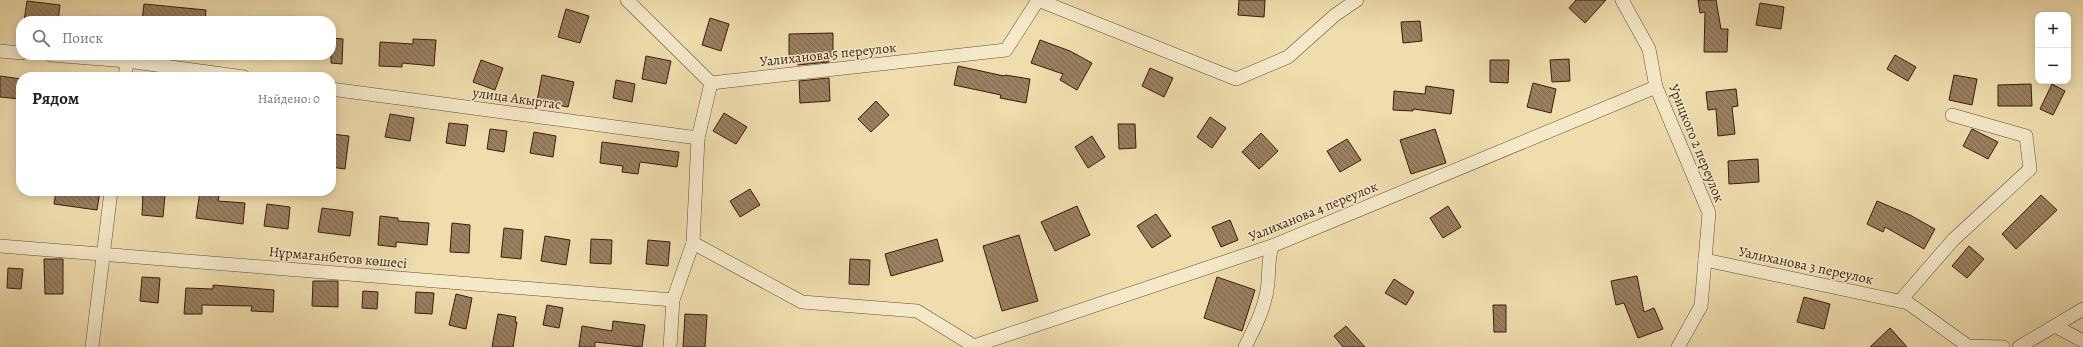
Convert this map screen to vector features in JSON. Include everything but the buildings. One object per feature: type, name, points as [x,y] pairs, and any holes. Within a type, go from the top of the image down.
[{"type":"street","points":[[627,0],[711,83],[698,138],[693,243],[674,300],[670,347]]},
{"type":"street","name":"Уалиханова 5 переулок","points":[[711,83],[1006,50],[1038,0],[1236,79],[1288,57],[1335,15],[1357,0]]},
{"type":"street","name":"Урицкого 2 переулок","points":[[1622,0],[1649,50],[1656,87],[1709,213],[1701,306],[1678,347]]},
{"type":"street","points":[[0,51],[16,52]]},
{"type":"street","points":[[114,60],[207,72]]},
{"type":"street","points":[[126,72],[127,61]]},
{"type":"street","name":"Уалиханова 4 переулок","points":[[693,243],[802,302],[917,311],[972,347],[1272,246],[1656,87]]},
{"type":"street","name":"улица Акыртас","points":[[336,90],[698,138]]},
{"type":"street","points":[[1900,301],[1953,240],[2030,169],[2026,136],[1952,115]]},
{"type":"street","points":[[92,347],[110,196]]},
{"type":"street","name":"Нұрмағанбетов көшесі","points":[[0,246],[674,300]]},
{"type":"street","points":[[1244,347],[1260,318],[1268,284],[1267,266],[1272,246]]},
{"type":"street","name":"Уалиханова 3 переулок","points":[[1705,260],[1908,303],[1968,346],[2003,347]]},
{"type":"street","points":[[2018,347],[2083,310]]},
{"type":"street","points":[[2055,326],[2083,341]]}]
